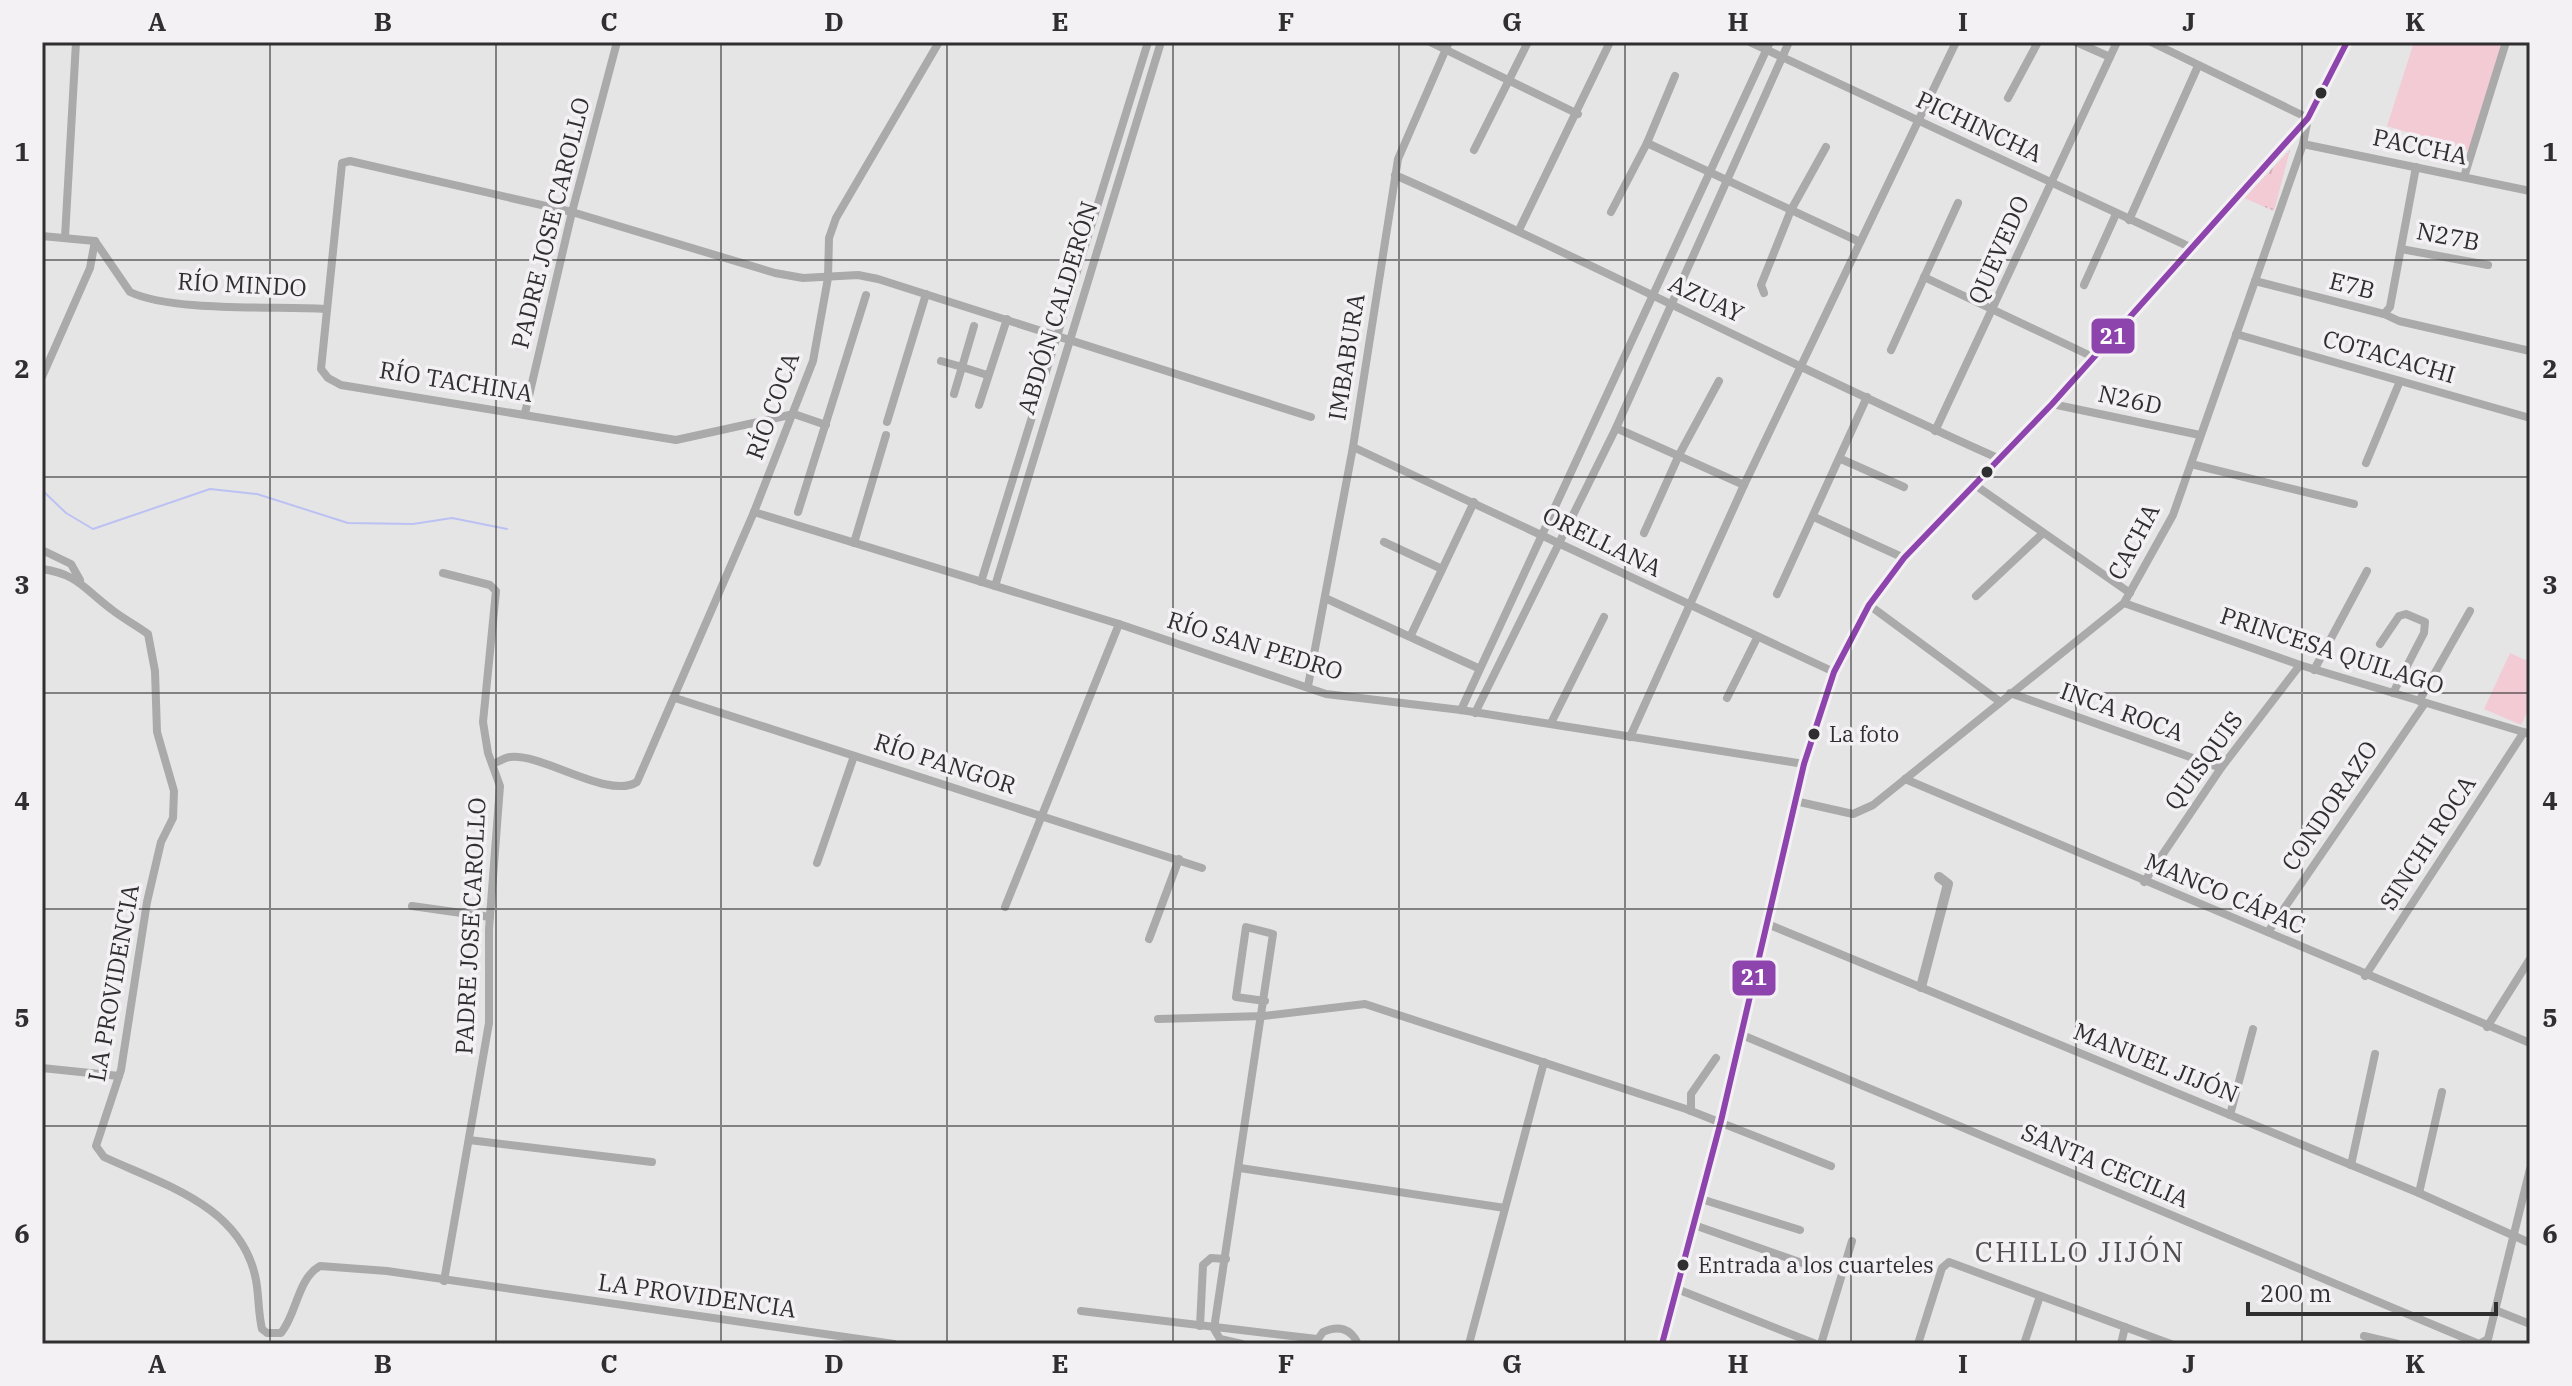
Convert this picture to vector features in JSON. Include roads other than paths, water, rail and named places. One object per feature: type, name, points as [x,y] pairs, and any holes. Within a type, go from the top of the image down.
[{"type":"street","points":[[65,237],[76,42]]},
{"type":"street","name":"PADRE JOSE CAROLLO","points":[[525,413],[572,212],[617,42]]},
{"type":"street","name":"RÍO COCA","points":[[493,764],[517,757],[612,784],[633,785],[675,698],[754,512],[813,361],[828,278],[829,238],[836,218],[939,42]]},
{"type":"street","name":"ABDÓN CALDERÓN","points":[[981,582],[1148,42]]},
{"type":"street","name":"ABDÓN CALDERÓN","points":[[995,586],[1161,42]]},
{"type":"street","points":[[1430,42],[1448,46],[1578,114]]},
{"type":"street","points":[[1474,150],[1528,42]]},
{"type":"street","points":[[1519,230],[1578,114],[1610,42]]},
{"type":"street","name":"PICHINCHA","points":[[1750,42],[1768,46],[1782,57],[2192,248]]},
{"type":"street","points":[[1475,713],[1616,428],[1789,42]]},
{"type":"street","points":[[1630,737],[1744,485],[1956,42]]},
{"type":"street","points":[[2008,98],[2038,42]]},
{"type":"street","points":[[2076,42],[2110,57]]},
{"type":"street","name":"QUEVEDO","points":[[1935,431],[2117,42]]},
{"type":"street","points":[[2151,42],[2308,118]]},
{"type":"street","points":[[1662,1344],[1721,1121],[1804,764],[1834,672],[1869,605],[1904,558],[2052,404],[2308,118],[2347,42]]},
{"type":"street","points":[[2464,177],[2506,42]]},
{"type":"street","name":"IMBABURA","points":[[1308,686],[1353,447],[1395,175],[1404,143],[1448,46]]},
{"type":"street","points":[[1461,710],[1478,668],[1712,174],[1768,46]]},
{"type":"street","points":[[2129,220],[2198,66]]},
{"type":"street","points":[[1611,212],[1647,143],[1675,76]]},
{"type":"street","name":"CACHA","points":[[1795,801],[1853,814],[1863,812],[2124,603],[2173,515],[2303,144],[2308,118]]},
{"type":"street","points":[[1647,143],[1860,242]]},
{"type":"street","name":"PACCHA","points":[[2303,144],[2530,191]]},
{"type":"street","points":[[1764,293],[1761,285],[1791,210],[1826,147]]},
{"type":"street","name":"RÍO TACHINA","points":[[572,212],[350,161],[342,163],[321,369],[328,378],[341,385],[676,440],[794,414]]},
{"type":"street","name":"E7B","points":[[2255,281],[2384,314],[2390,307],[2416,167]]},
{"type":"street","name":"AZUAY","points":[[1395,175],[1519,230],[1670,305],[2000,459]]},
{"type":"street","points":[[1891,350],[1958,203]]},
{"type":"street","points":[[572,212],[775,273],[828,278],[858,275],[1007,319],[1311,417]]},
{"type":"street","points":[[2084,285],[2116,214]]},
{"type":"street","points":[[42,236],[95,241],[90,268],[42,377]]},
{"type":"street","name":"RÍO MINDO","points":[[95,241],[130,292],[136,295],[174,304],[325,309]]},
{"type":"street","name":"N27B","points":[[2401,249],[2488,265]]},
{"type":"street","points":[[1924,277],[2093,357]]},
{"type":"street","points":[[887,422],[926,294]]},
{"type":"street","points":[[798,512],[866,295]]},
{"type":"street","points":[[2384,314],[2399,321],[2530,351]]},
{"type":"street","points":[[979,405],[1007,319]]},
{"type":"street","points":[[954,394],[974,326]]},
{"type":"street","name":"COTACACHI","points":[[2236,334],[2530,418]]},
{"type":"street","points":[[941,361],[987,375]]},
{"type":"street","points":[[1644,533],[1679,455],[1719,381]]},
{"type":"street","points":[[2366,463],[2400,381]]},
{"type":"street","points":[[1777,594],[1867,397]]},
{"type":"street","name":"N26D","points":[[2052,404],[2200,435]]},
{"type":"street","points":[[794,414],[826,425]]},
{"type":"street","points":[[1616,428],[1744,485]]},
{"type":"street","points":[[854,543],[886,435]]},
{"type":"street","name":"ORELLANA","points":[[1353,447],[1689,607],[1834,672]]},
{"type":"street","points":[[1841,459],[1904,487]]},
{"type":"street","points":[[2191,464],[2354,504]]},
{"type":"street","points":[[1975,485],[2130,593]]},
{"type":"street","points":[[1411,635],[1474,502]]},
{"type":"street","name":"RÍO SAN PEDRO","points":[[754,512],[1119,624],[1326,694],[1551,723],[1804,764]]},
{"type":"street","points":[[1814,517],[1904,558]]},
{"type":"street","points":[[1976,596],[2042,534]]},
{"type":"street","points":[[1384,542],[1442,569]]},
{"type":"street","points":[[42,550],[71,564],[81,581]]},
{"type":"street","name":"LA PROVIDENCIA","points":[[42,569],[62,572],[81,581],[101,602],[148,634],[155,671],[157,732],[174,791],[173,818],[161,842],[147,902],[119,1076],[97,1139],[98,1152],[214,1210],[234,1230],[256,1279],[260,1321],[267,1333],[281,1333],[292,1320],[306,1280],[320,1266],[894,1344]]},
{"type":"street","points":[[2314,670],[2367,571]]},
{"type":"street","name":"PADRE JOSE CAROLLO","points":[[443,573],[490,585],[496,591],[483,722],[500,786],[490,917],[487,1045],[444,1281]]},
{"type":"street","points":[[1325,598],[1478,668]]},
{"type":"street","name":"PRINCESA QUILAGO","points":[[2124,603],[2314,670],[2527,733]]},
{"type":"street","points":[[1869,605],[1999,701]]},
{"type":"street","name":"CONDORAZO","points":[[2268,932],[2422,702],[2470,611]]},
{"type":"street","points":[[2380,644],[2399,616],[2406,614],[2425,622],[2424,633],[2393,693]]},
{"type":"street","points":[[1551,723],[1604,617]]},
{"type":"street","points":[[1005,907],[1119,624]]},
{"type":"street","points":[[1727,698],[1757,638]]},
{"type":"street","name":"QUISQUIS","points":[[2144,882],[2221,768],[2300,665]]},
{"type":"street","name":"INCA ROCA","points":[[2010,693],[2221,768]]},
{"type":"street","name":"RÍO PANGOR","points":[[675,698],[1202,868]]},
{"type":"street","name":"SINCHI ROCA","points":[[2365,976],[2527,733]]},
{"type":"street","points":[[817,863],[854,756]]},
{"type":"street","name":"MANCO CÁPAC","points":[[1905,779],[2365,976],[2530,1043]]},
{"type":"street","points":[[1149,939],[1179,859]]},
{"type":"street","points":[[1921,987],[1948,884],[1939,877]]},
{"type":"street","points":[[412,906],[490,917]]},
{"type":"street","name":"MANUEL JIJÓN","points":[[1765,923],[2419,1193],[2530,1243]]},
{"type":"street","points":[[1242,1344],[1220,1339],[1214,1329],[1263,1016],[1265,1001],[1273,933],[1246,927],[1235,993],[1238,1000],[1265,1001]]},
{"type":"street","points":[[2487,1027],[2530,959]]},
{"type":"street","points":[[1158,1019],[1263,1016],[1365,1004],[1721,1121],[1831,1166]]},
{"type":"street","points":[[2230,1115],[2253,1029]]},
{"type":"street","name":"SANTA CECILIA","points":[[1742,1035],[2452,1339],[2479,1344],[2486,1342],[2495,1310]]},
{"type":"street","points":[[2351,1165],[2375,1054]]},
{"type":"street","points":[[1691,1111],[1691,1094],[1716,1058]]},
{"type":"street","points":[[1469,1344],[1544,1062]]},
{"type":"street","points":[[42,1068],[119,1076]]},
{"type":"street","points":[[2419,1193],[2442,1092]]},
{"type":"street","points":[[469,1140],[652,1162]]},
{"type":"street","points":[[1240,1168],[1505,1208]]},
{"type":"street","points":[[2530,1169],[2495,1310],[2530,1324]]},
{"type":"street","points":[[1701,1199],[1800,1230]]},
{"type":"street","points":[[1694,1225],[1808,1265]]},
{"type":"street","points":[[1677,1289],[1818,1344],[1852,1241]]},
{"type":"street","points":[[1200,1326],[1205,1260],[1226,1259]]},
{"type":"street","points":[[1918,1344],[1942,1268],[1949,1262],[2171,1344]]},
{"type":"street","points":[[2024,1344],[2040,1296]]},
{"type":"street","points":[[1081,1311],[1214,1329],[1224,1327],[1316,1342],[1323,1332],[1339,1328],[1348,1331],[1358,1344]]},
{"type":"street","points":[[2121,1344],[2125,1327]]},
{"type":"street","points":[[2364,1336],[2398,1344]]},
{"type":"waterway","points":[[42,490],[66,513],[93,529],[210,489],[257,494],[348,523],[413,524],[452,518],[507,529]]},
{"type":"place","name":"La foto","points":[[1814,734]]},
{"type":"place","name":"Entrada a los cuarteles","points":[[1683,1265]]},
{"type":"district","name":"CHILLO JIJÓN","points":[[2080,1252]]}]
